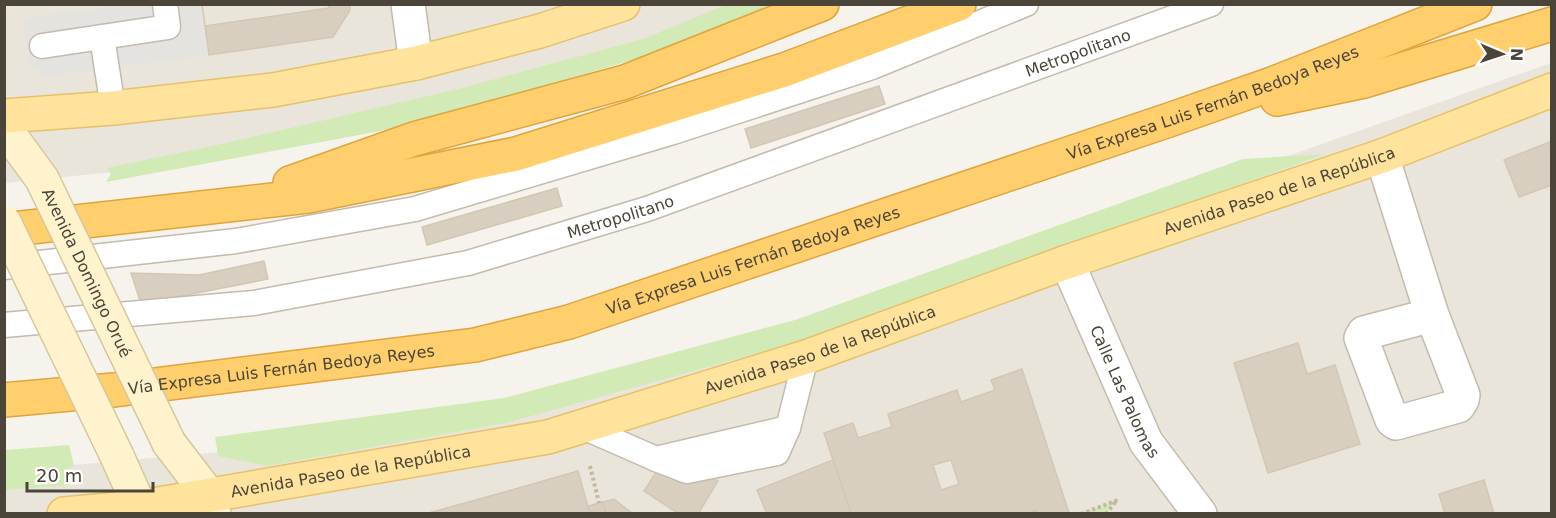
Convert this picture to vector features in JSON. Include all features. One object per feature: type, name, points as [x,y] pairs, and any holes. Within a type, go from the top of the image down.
[{"type":"highway","points":[[224,206],[414,139],[625,82],[822,4]]},
{"type":"highway","points":[[4,230],[308,196],[516,154],[784,70],[958,4]]},
{"type":"highway","name":"Vía Expresa Luis Fernán Bedoya Reyes","points":[[4,400],[126,389],[475,345],[569,322],[1272,84],[1475,4]]},
{"type":"highway","points":[[1169,120],[1364,81],[1551,24]]},
{"type":"main road","points":[[4,116],[113,108],[273,90],[416,63],[540,31],[623,4]]},
{"type":"main road","name":"Avenida Paseo de la República","points":[[64,513],[211,504],[548,437],[806,357],[1067,262],[1382,156],[1551,90]]},
{"type":"main road","name":"Avenida Domingo Orué","points":[[4,128],[42,179],[169,443],[211,504]]},
{"type":"main road","points":[[4,222],[142,510]]},
{"type":"street","points":[[408,4],[416,63]]},
{"type":"street","points":[[1382,156],[1432,315]]},
{"type":"street","name":"Calle Las Palomas","points":[[1067,262],[1146,442],[1200,513]]},
{"type":"lane","points":[[42,46],[168,27],[165,4]]},
{"type":"lane","points":[[4,267],[236,241],[415,209],[673,132],[872,67],[1026,4]]},
{"type":"lane","name":"Metropolitano","points":[[4,325],[254,303],[468,263],[647,209],[1211,4]]},
{"type":"lane","points":[[102,37],[113,108]]},
{"type":"lane","points":[[580,426],[656,459],[788,428],[806,357]]},
{"type":"path","points":[[1081,513],[1118,500],[1107,513]]},
{"type":"shaded area","points":[[4,5],[756,5],[662,41],[134,170],[5,183]]},
{"type":"shaded area","points":[[130,5],[202,5],[209,55],[45,76],[29,64],[23,18]]},
{"type":"shaded area","points":[[1551,63],[1551,513],[5,514],[5,471],[265,448],[501,412],[954,274]]},
{"type":"green space","points":[[726,5],[782,5],[659,52],[413,125],[106,182],[111,174],[107,168],[458,89],[643,39]]},
{"type":"green space","points":[[1325,154],[805,340],[506,423],[267,466],[218,456],[215,437],[504,398],[795,320],[1243,159]]},
{"type":"green space","points":[[69,445],[74,466],[66,469],[71,485],[5,490],[5,450]]},
{"type":"green space","points":[[1118,500],[1106,513],[1081,513]]},
{"type":"building","points":[[202,4],[350,4],[350,10],[333,37],[209,55]]},
{"type":"building","points":[[202,4],[328,4],[329,8],[205,26]]},
{"type":"building","points":[[879,86],[885,104],[751,148],[745,129]]},
{"type":"building","points":[[1552,141],[1552,185],[1519,197],[1504,160]]},
{"type":"building","points":[[557,188],[562,206],[427,245],[422,227]]},
{"type":"building","points":[[264,261],[268,279],[141,304],[131,273],[199,275]]},
{"type":"building","points":[[1298,343],[1307,374],[1335,365],[1360,444],[1268,473],[1234,363]]},
{"type":"building","points":[[1022,369],[1069,513],[1037,514],[1036,510],[1027,514],[851,514],[824,433],[853,423],[858,438],[892,427],[888,414],[957,390],[961,402],[995,390],[991,380]],"holes":[[[951,460],[959,484],[941,490],[933,465]]]},
{"type":"building","points":[[670,450],[718,481],[698,514],[679,514],[644,491]]},
{"type":"building","points":[[833,460],[851,514],[767,514],[757,490]]},
{"type":"building","points":[[578,471],[590,514],[425,514],[501,493]]},
{"type":"building","points":[[1484,480],[1494,514],[1445,514],[1439,494]]},
{"type":"building","points":[[614,499],[633,514],[606,514],[603,502]]},
{"type":"building","points":[[603,502],[606,514],[590,514],[588,506]]}]
